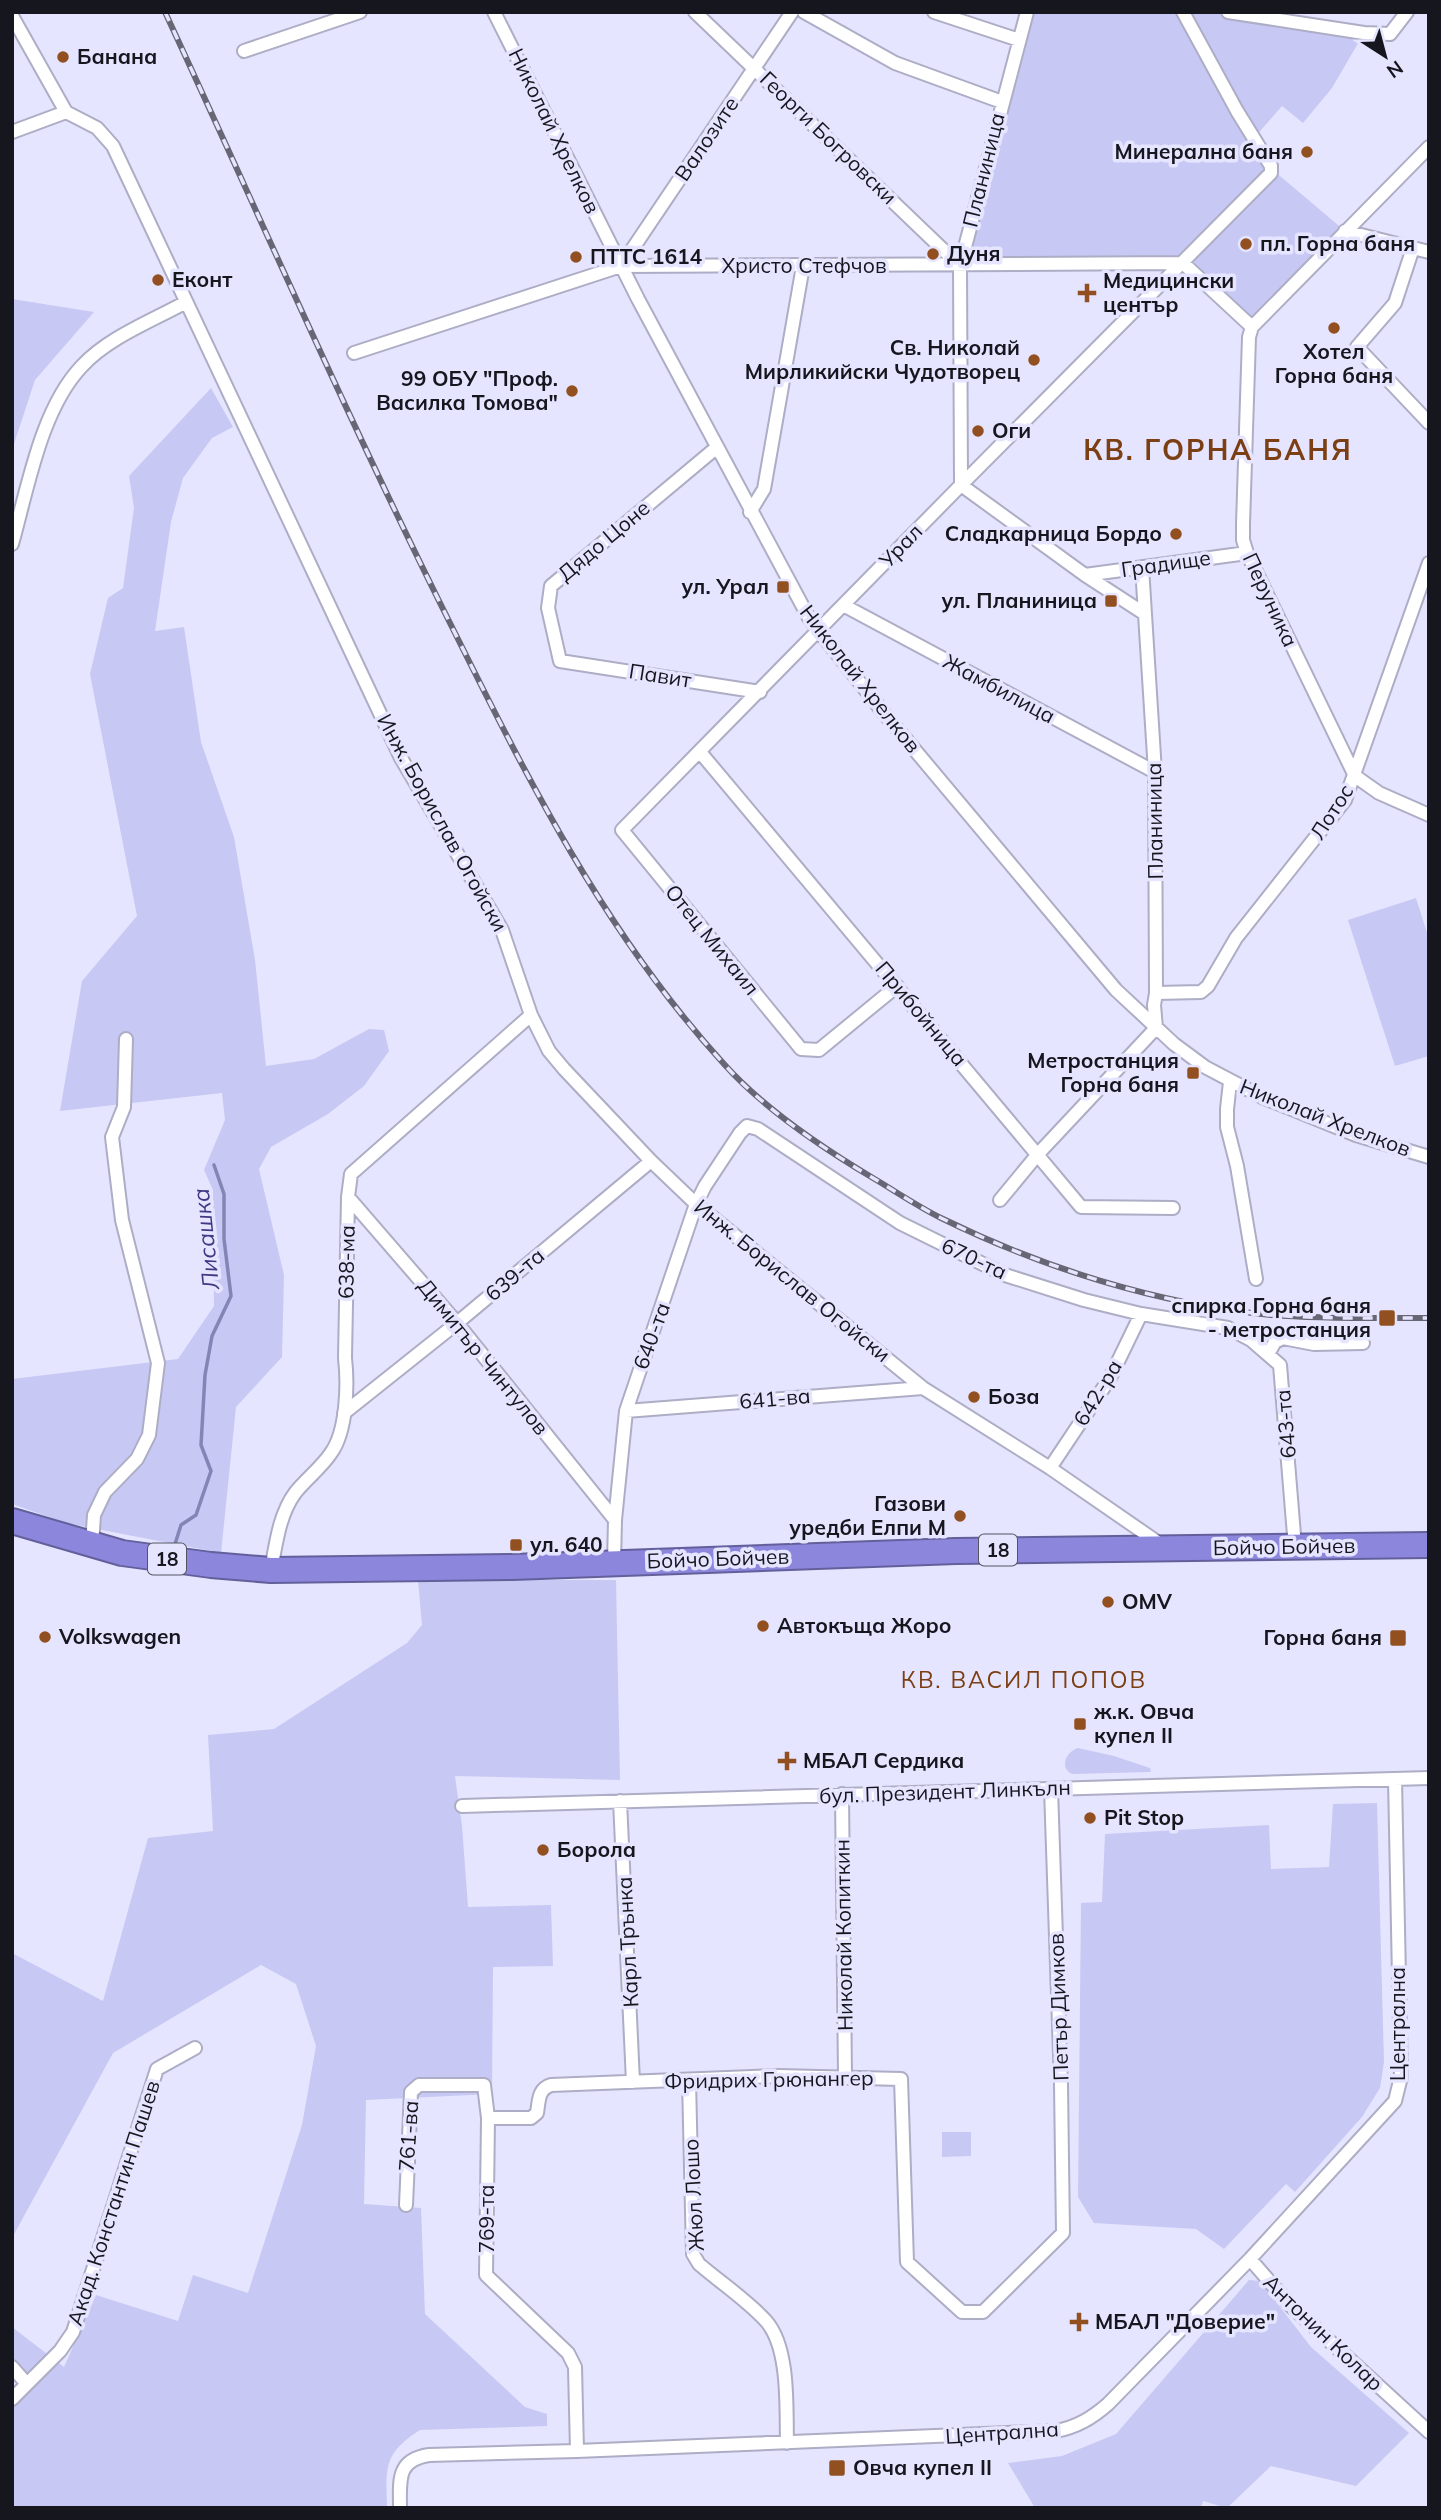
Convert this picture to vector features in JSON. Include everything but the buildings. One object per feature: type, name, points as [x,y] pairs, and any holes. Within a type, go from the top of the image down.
[{"type":"highway","name":"Бойчо Бойчев","points":[[12,1521],[122,1553],[271,1570],[512,1567],[943,1551],[1429,1545]]},
{"type":"street","points":[[244,51],[360,12]]},
{"type":"street","name":"Николай Хрелков","points":[[494,12],[716,448],[818,632],[1131,1007],[1205,1067],[1230,1082],[1307,1116],[1429,1157]]},
{"type":"street","name":"Георги Богровски","points":[[695,12],[960,266]]},
{"type":"street","name":"Валозите","points":[[621,266],[792,12]]},
{"type":"street","points":[[804,12],[895,63],[1002,102]]},
{"type":"street","points":[[934,12],[1019,40]]},
{"type":"street","name":"Планиница","points":[[961,485],[960,266],[1027,12]]},
{"type":"street","name":"Урал","points":[[622,830],[1273,170],[1183,12]]},
{"type":"street","points":[[1228,12],[1298,18],[1364,33],[1390,34],[1407,12]]},
{"type":"street","points":[[12,16],[66,112],[12,132]]},
{"type":"street","name":"Инж. Борислав Огойски","points":[[66,112],[97,128],[113,146],[401,758],[502,930],[531,1015],[549,1051],[651,1161],[696,1204],[923,1388],[1050,1468],[1166,1548]]},
{"type":"street","points":[[1183,263],[1252,327],[1429,147]]},
{"type":"street","points":[[1345,231],[1429,252]]},
{"type":"street","points":[[1413,248],[1395,303],[1357,347],[1429,423]]},
{"type":"street","name":"Христо Стефчов","points":[[354,353],[621,266],[1183,263]]},
{"type":"street","points":[[750,512],[764,489],[803,266]]},
{"type":"street","points":[[12,544],[41,442],[60,393],[83,365],[107,345],[186,302]]},
{"type":"street","name":"Перуника","points":[[1252,327],[1249,337],[1243,540],[1355,776]]},
{"type":"street","name":"Дядо Цоне","points":[[560,661],[548,608],[551,586],[716,448]]},
{"type":"street","points":[[961,485],[1085,575],[1145,614]]},
{"type":"street","name":"Градище","points":[[1085,575],[1247,553]]},
{"type":"street","name":"Лотос","points":[[1156,993],[1201,992],[1208,986],[1236,938],[1350,791],[1429,564]]},
{"type":"street","name":"Планиница","points":[[1142,567],[1155,772],[1156,1028]]},
{"type":"street","name":"Жамбилица","points":[[843,606],[1155,772]]},
{"type":"street","name":"Павит","points":[[560,661],[760,692]]},
{"type":"street","name":"Прибойница","points":[[699,752],[1081,1207],[1173,1208]]},
{"type":"street","points":[[1355,776],[1379,793],[1429,815]]},
{"type":"street","name":"Отец Михаил","points":[[622,830],[802,1049],[819,1050],[897,986]]},
{"type":"street","name":"638-ма","points":[[271,1570],[277,1536],[285,1515],[295,1494],[334,1450],[344,1413],[348,1384],[345,1358],[348,1196],[351,1174],[531,1015]]},
{"type":"street","points":[[1000,1200],[1038,1154],[1156,1028]]},
{"type":"street","points":[[92,1544],[94,1515],[105,1492],[137,1459],[149,1435],[158,1363],[122,1220],[112,1137],[124,1107],[126,1039]]},
{"type":"street","points":[[1230,1082],[1227,1128],[1237,1166],[1256,1279]]},
{"type":"street","name":"640-та","points":[[614,1563],[615,1520],[626,1411],[696,1204],[747,1126]]},
{"type":"street","name":"670-та","points":[[747,1126],[758,1129],[900,1223],[1005,1275],[1084,1300],[1141,1314],[1228,1328]]},
{"type":"street","name":"639-та","points":[[344,1413],[457,1323],[651,1161]]},
{"type":"street","name":"Димитър Чинтулов","points":[[348,1196],[457,1323],[615,1520]]},
{"type":"street","name":"642-ра","points":[[1050,1468],[1110,1378],[1141,1314]]},
{"type":"street","name":"643-та","points":[[1228,1328],[1251,1339],[1280,1365],[1295,1547]]},
{"type":"street","points":[[1268,1354],[1275,1342],[1283,1338],[1314,1343],[1363,1343]]},
{"type":"street","name":"641-ва","points":[[626,1411],[923,1388]]},
{"type":"street","name":"Централна","points":[[400,2508],[400,2476],[407,2463],[418,2456],[1056,2431],[1075,2426],[1094,2416],[1250,2259],[1395,2101],[1401,2077],[1395,1779]]},
{"type":"street","name":"бул. Президент Линкълн","points":[[462,1805],[1429,1779]]},
{"type":"street","name":"Петър Димков","points":[[961,2312],[983,2312],[1063,2232],[1051,1789]]},
{"type":"street","name":"Николай Копиткин","points":[[842,1794],[845,2076]]},
{"type":"street","name":"Карл Трънка","points":[[620,1801],[634,2082]]},
{"type":"street","name":"Акад. Константин Пашев","points":[[12,2399],[60,2351],[73,2332],[157,2069],[195,2048]]},
{"type":"street","name":"Фридрих Грюнангер","points":[[488,2118],[531,2119],[537,2113],[540,2092],[545,2087],[845,2076],[901,2078],[906,2262],[961,2312]]},
{"type":"street","name":"Жюл Лошо","points":[[688,2080],[693,2254],[699,2264],[767,2322],[775,2337],[784,2368],[787,2443]]},
{"type":"street","name":"761-ва","points":[[405,2205],[411,2092],[419,2085],[481,2084],[485,2090],[488,2118]]},
{"type":"street","name":"769-та","points":[[488,2118],[486,2275],[568,2353],[575,2367],[577,2451]]},
{"type":"street","name":"Антонин Колар","points":[[1250,2259],[1290,2305],[1429,2432]]},
{"type":"street","points":[[12,2367],[27,2384]]},
{"type":"shaded area","points":[[1027,12],[1228,12],[1364,33],[1332,88],[1303,123],[1282,106],[1254,138],[1273,170],[1345,231],[1252,327],[1183,263],[960,266]]},
{"type":"shaded area","points":[[12,299],[94,312],[35,380],[12,450]]},
{"type":"shaded area","points":[[211,388],[233,427],[212,438],[183,478],[171,522],[155,631],[184,627],[201,742],[234,837],[255,960],[266,1066],[314,1059],[369,1029],[384,1030],[389,1051],[364,1086],[328,1114],[271,1147],[259,1169],[284,1275],[282,1357],[236,1407],[221,1553],[66,1523],[12,1504],[12,1379],[178,1359],[214,1306],[213,1190],[204,1170],[225,1120],[222,1093],[60,1111],[82,981],[137,916],[90,674],[108,598],[123,588],[134,508],[129,476]]},
{"type":"shaded area","points":[[1416,898],[1429,939],[1429,1056],[1395,1066],[1348,920]]},
{"type":"shaded area","points":[[418,1580],[616,1580],[620,1780],[455,1776],[468,1907],[551,1905],[553,1966],[493,1967],[492,2094],[366,2100],[364,2204],[421,2208],[425,2314],[525,2407],[547,2414],[547,2426],[420,2430],[399,2447],[389,2463],[387,2508],[12,2508],[12,2399],[26,2384],[12,2367],[12,2327],[64,2367],[96,2295],[178,2321],[193,2275],[248,2293],[302,2125],[316,2046],[296,1984],[261,1965],[113,2053],[12,2238],[12,1953],[103,2001],[148,1838],[213,1831],[208,1735],[274,1729],[407,1643],[422,1625]]},
{"type":"shaded area","points":[[1078,1748],[1114,1756],[1150,1768],[1151,1772],[1072,1774],[1065,1764],[1070,1753]]},
{"type":"shaded area","points":[[1377,1803],[1384,2062],[1380,2088],[1362,2117],[1295,2192],[1286,2184],[1224,2249],[1196,2229],[1094,2223],[1078,2197],[1081,1903],[1102,1902],[1105,1834],[1269,1825],[1271,1869],[1329,1867],[1333,1804]]},
{"type":"shaded area","points":[[942,2132],[971,2132],[971,2156],[942,2157]]},
{"type":"shaded area","points":[[1249,2280],[1260,2281],[1311,2347],[1409,2433],[1356,2486],[1271,2466],[1227,2508],[1203,2501],[1201,2508],[1035,2508],[1008,2463],[1062,2456],[1116,2434]]},
{"type":"waterway","name":"Лисашка","points":[[175,1544],[181,1525],[196,1515],[211,1471],[201,1445],[205,1375],[212,1336],[231,1296],[224,1239],[224,1194],[214,1165]]},
{"type":"railway","points":[[165,12],[412,546],[539,796],[605,908],[642,962],[681,1014],[740,1081],[775,1112],[814,1140],[915,1203],[980,1236],[1060,1268],[1143,1293],[1228,1310],[1310,1317],[1429,1318]]},
{"type":"place","name":"Банана","points":[[63,57]]},
{"type":"place","name":"Минерална баня","points":[[1307,152]]},
{"type":"place","name":"пл. Горна баня","points":[[1246,244]]},
{"type":"place","name":"Дуня","points":[[933,254]]},
{"type":"place","name":"ПТТС 1614","points":[[576,257]]},
{"type":"place","name":"Еконт","points":[[158,280]]},
{"type":"place","name":"Медицински център","points":[[1087,293]]},
{"type":"place","name":"Хотел Горна баня","points":[[1334,328]]},
{"type":"place","name":"Св. Николай Мирликийски Чудотворец","points":[[1034,360]]},
{"type":"place","name":"99 ОБУ \"Проф. Василка Томова\"","points":[[572,391]]},
{"type":"place","name":"Оги","points":[[978,431]]},
{"type":"place","name":"Сладкарница Бордо","points":[[1176,534]]},
{"type":"place","name":"ул. Урал","points":[[783,587]]},
{"type":"place","name":"ул. Планиница","points":[[1111,601]]},
{"type":"place","name":"Метростанция Горна баня","points":[[1193,1073]]},
{"type":"place","name":"спирка Горна баня - метростанция","points":[[1387,1318]]},
{"type":"place","name":"Боза","points":[[974,1397]]},
{"type":"place","name":"Газови уредби Елпи М","points":[[960,1516]]},
{"type":"place","name":"ул. 640","points":[[516,1545]]},
{"type":"place","name":"OMV","points":[[1108,1602]]},
{"type":"place","name":"Автокъща Жоро","points":[[763,1626]]},
{"type":"place","name":"Volkswagen","points":[[45,1637]]},
{"type":"place","name":"Горна баня","points":[[1398,1638]]},
{"type":"place","name":"ж.к. Овча купел II","points":[[1080,1724]]},
{"type":"place","name":"МБАЛ Сердика","points":[[787,1761]]},
{"type":"place","name":"Pit Stop","points":[[1090,1818]]},
{"type":"place","name":"Борола","points":[[543,1850]]},
{"type":"place","name":"МБАЛ \"Доверие\"","points":[[1079,2322]]},
{"type":"place","name":"Овча купел II","points":[[837,2468]]},
{"type":"district","name":"КВ. ГОРНА БАНЯ","points":[[1218,450]]},
{"type":"district","name":"КВ. ВАСИЛ ПОПОВ","points":[[1024,1680]]}]
